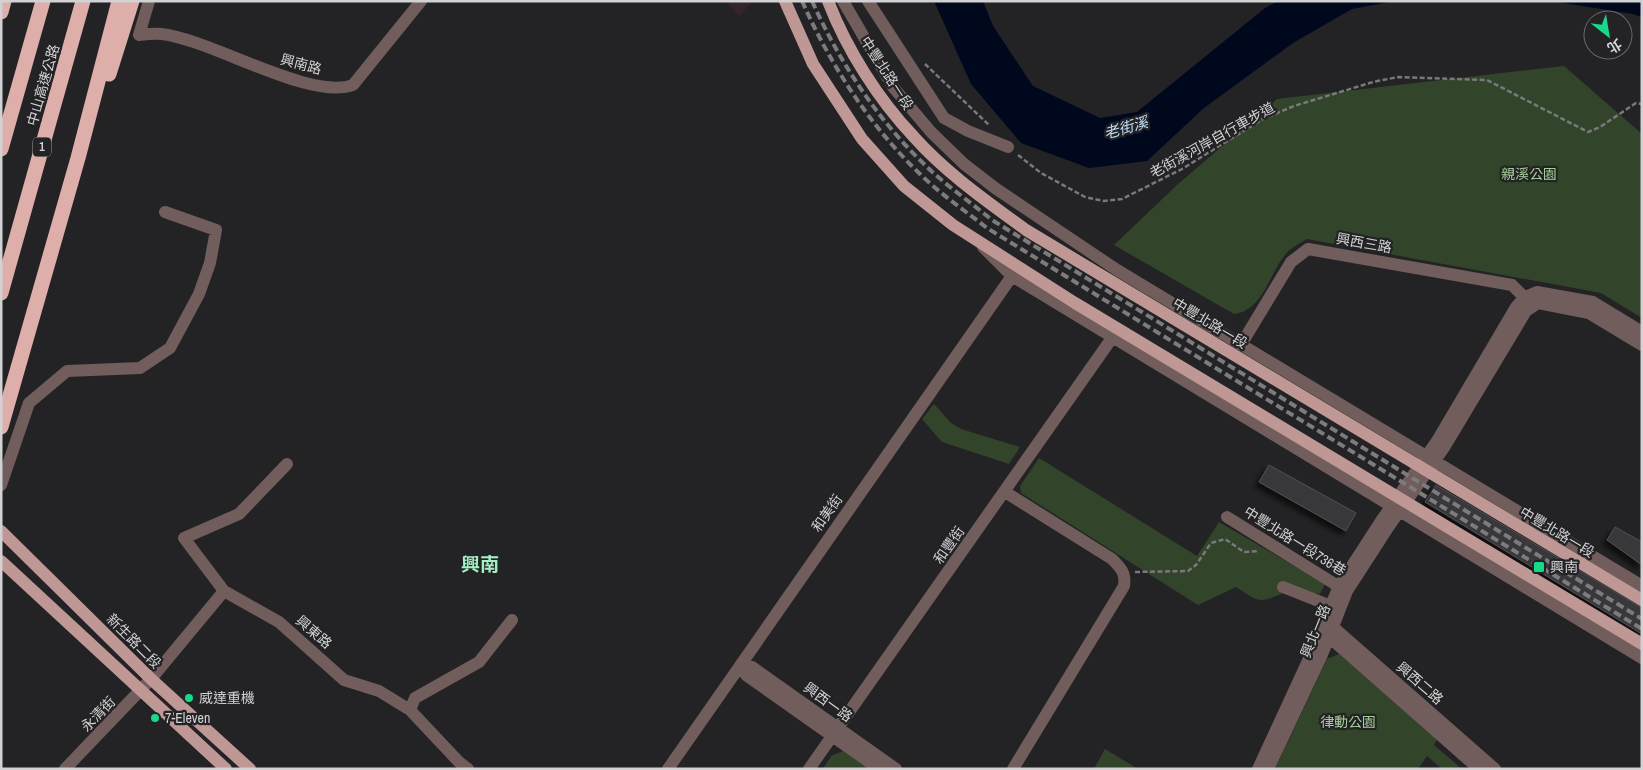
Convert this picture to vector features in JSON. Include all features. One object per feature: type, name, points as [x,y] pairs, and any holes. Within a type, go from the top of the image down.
[{"type":"highway","points":[[1,12],[4,1]]},
{"type":"highway","name":"中山高速公路","points":[[1,149],[43,1]]},
{"type":"highway","name":"中山高速公路","points":[[1,293],[83,1]]},
{"type":"highway","points":[[1,427],[78,158],[119,1]]},
{"type":"highway","points":[[78,158],[116,55],[132,1]]},
{"type":"main road","points":[[785,1],[813,64],[862,139],[904,186],[953,225],[1399,504],[1642,644]]},
{"type":"main road","name":"中豐北路一段","points":[[828,1],[852,50],[883,101],[914,138],[977,194],[1026,230],[1428,464],[1642,600]]},
{"type":"main road","name":"新生路二段","points":[[1,531],[151,679],[250,769]]},
{"type":"main road","points":[[1,561],[226,769]]},
{"type":"street","name":"興南路","points":[[149,1],[139,35],[160,33],[183,38],[286,77],[341,89],[353,85],[421,1]]},
{"type":"street","name":"中豐北路一段","points":[[843,1],[869,49],[893,87],[931,132],[964,164],[995,188],[1117,270],[1242,343],[1428,464],[1642,586]]},
{"type":"street","points":[[868,1],[944,118],[968,131],[1008,147]]},
{"type":"street","points":[[1,485],[30,403],[67,371],[140,368],[170,348],[199,294],[210,263],[216,230],[165,212]]},
{"type":"street","points":[[976,240],[1012,276],[1112,338],[1399,504],[1642,658]]},
{"type":"street","name":"興西三路","points":[[1242,343],[1291,262],[1308,248],[1512,285],[1528,301],[1589,312],[1642,345]]},
{"type":"street","name":"和美街","points":[[668,769],[1012,276]]},
{"type":"street","points":[[1528,301],[1537,292],[1593,302],[1642,332]]},
{"type":"street","name":"興北一路","points":[[1268,769],[1328,630],[1343,589],[1428,464],[1516,307],[1528,301]]},
{"type":"street","name":"和豐街","points":[[808,769],[1112,338]]},
{"type":"street","points":[[151,679],[224,591],[184,538],[239,514],[287,464]]},
{"type":"street","points":[[1005,492],[1112,559],[1124,572],[1124,586],[1013,769]]},
{"type":"street","name":"中豐北路一段736巷","points":[[1227,516],[1343,589]]},
{"type":"street","points":[[1283,587],[1331,606]]},
{"type":"street","points":[[1258,769],[1328,630],[1331,606],[1343,589]]},
{"type":"street","name":"興東路","points":[[224,591],[279,622],[344,680],[380,691],[410,710],[459,762],[468,769]]},
{"type":"street","points":[[410,710],[415,698],[479,662],[512,620]]},
{"type":"street","points":[[1328,630],[1479,769]]},
{"type":"street","name":"興西二路","points":[[1328,630],[1495,769]]},
{"type":"street","name":"興西一路","points":[[741,664],[752,667],[835,732],[896,769]]},
{"type":"street","name":"永清街","points":[[65,769],[151,679]]},
{"type":"street","points":[[835,732],[879,769]]},
{"type":"path","name":"老街溪河岸自行車步道","points":[[921,59],[1002,138],[1008,147],[1041,173],[1085,197],[1104,201],[1122,199],[1140,192],[1263,120],[1294,106],[1374,82],[1398,77],[1487,80],[1588,132],[1600,127],[1636,103],[1642,104]]},
{"type":"path","points":[[1124,572],[1188,572],[1196,565],[1211,543],[1225,539],[1244,552],[1264,551]]},
{"type":"shaded area","points":[[725,1],[753,1],[739,16]]},
{"type":"green space","name":"親溪公園","points":[[1564,66],[1642,134],[1642,318],[1601,293],[1307,239],[1292,248],[1285,255],[1259,299],[1244,311],[1234,314],[1114,245],[1177,185],[1277,99]]},
{"type":"green space","points":[[934,404],[951,423],[961,429],[1020,447],[1009,464],[942,442],[922,419]]},
{"type":"green space","points":[[1039,458],[1197,556],[1219,522],[1325,584],[1320,594],[1288,593],[1262,600],[1252,597],[1236,587],[1198,605],[1021,493],[1020,486]]},
{"type":"green space","name":"律動公園","points":[[1339,654],[1437,739],[1434,745],[1462,769],[1442,769],[1427,756],[1418,769],[1275,769],[1327,659]]},
{"type":"green space","points":[[1105,749],[1138,769],[1094,769]]},
{"type":"green space","points":[[843,751],[869,769],[823,769],[831,756]]},
{"type":"water","name":"老街溪","points":[[934,1],[983,1],[993,26],[1033,86],[1100,118],[1137,112],[1265,8],[1278,1],[1395,1],[1352,9],[1293,43],[1204,108],[1147,161],[1089,168],[1021,143],[971,84]]},
{"type":"water","points":[[1551,1],[1642,1],[1642,17],[1633,14],[1633,10],[1608,10]]},
{"type":"building","points":[[1269,465],[1356,513],[1346,531],[1259,482]]},
{"type":"building","points":[[1436,485],[1642,608],[1642,634],[1425,502]]},
{"type":"building","points":[[1615,527],[1642,542],[1642,565],[1607,540]]},
{"type":"railway","points":[[802,1],[825,48],[852,93],[884,135],[927,180],[987,228],[1642,629]]},
{"type":"railway","points":[[812,1],[847,67],[890,128],[932,171],[992,220],[1642,619]]},
{"type":"place","name":"興南","points":[[1539,567]]},
{"type":"place","name":"威達重機","points":[[189,698]]},
{"type":"place","name":"7-Eleven","points":[[155,718]]},
{"type":"district","name":"興南","points":[[480,564]]}]
